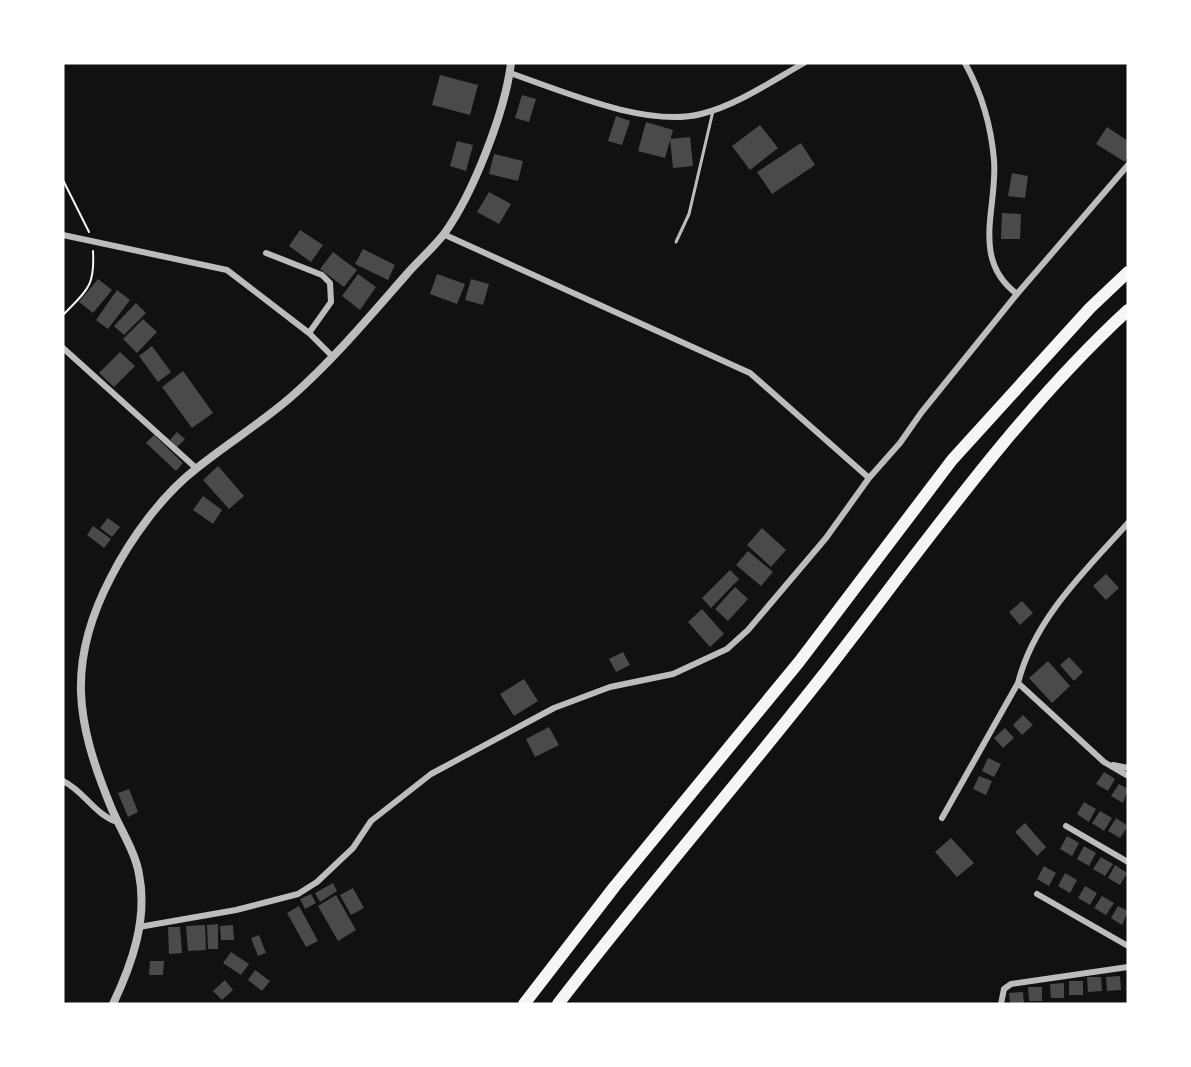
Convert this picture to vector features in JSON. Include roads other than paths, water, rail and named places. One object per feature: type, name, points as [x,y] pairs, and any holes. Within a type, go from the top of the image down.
[{"type":"highway","points":[[524,1004],[615,886],[799,662],[952,460],[1090,308],[1128,272]]},
{"type":"highway","points":[[558,1004],[636,903],[820,679],[973,478],[1128,309]]},
{"type":"street","points":[[113,1004],[125,980],[139,927],[141,899],[139,874],[100,781],[82,722],[80,676],[99,602],[111,576],[153,514],[196,468],[244,435],[284,403],[363,326],[443,234],[462,202],[485,153],[510,74],[511,63]]},
{"type":"street","points":[[510,74],[598,102],[655,117],[678,118],[713,110],[804,63]]},
{"type":"street","points":[[965,63],[981,92],[991,139],[995,186],[987,241],[993,261],[1006,286],[1017,294]]},
{"type":"street","points":[[139,927],[246,908],[298,894],[318,882],[353,848],[371,821],[431,774],[554,708],[610,687],[674,674],[727,649],[748,630],[826,538],[869,478],[900,443],[921,413],[1017,294],[1128,165]]},
{"type":"street","points":[[443,234],[750,372],[869,478]]},
{"type":"street","points":[[63,235],[227,270],[309,333],[332,356]]},
{"type":"street","points":[[266,253],[322,275],[330,283],[331,303],[309,333]]},
{"type":"street","points":[[63,348],[196,468]]},
{"type":"street","points":[[942,818],[1018,683],[1022,666],[1037,636],[1058,603],[1128,523]]},
{"type":"street","points":[[1018,683],[1104,762],[1128,776]]},
{"type":"street","points":[[1104,762],[1128,768]]},
{"type":"street","points":[[63,781],[106,817],[117,822]]},
{"type":"street","points":[[1066,826],[1128,862]]},
{"type":"street","points":[[1037,894],[1128,946]]},
{"type":"street","points":[[1001,1004],[1004,989],[1011,984],[1128,967]]},
{"type":"lane","points":[[676,242],[689,214],[713,110]]}]
